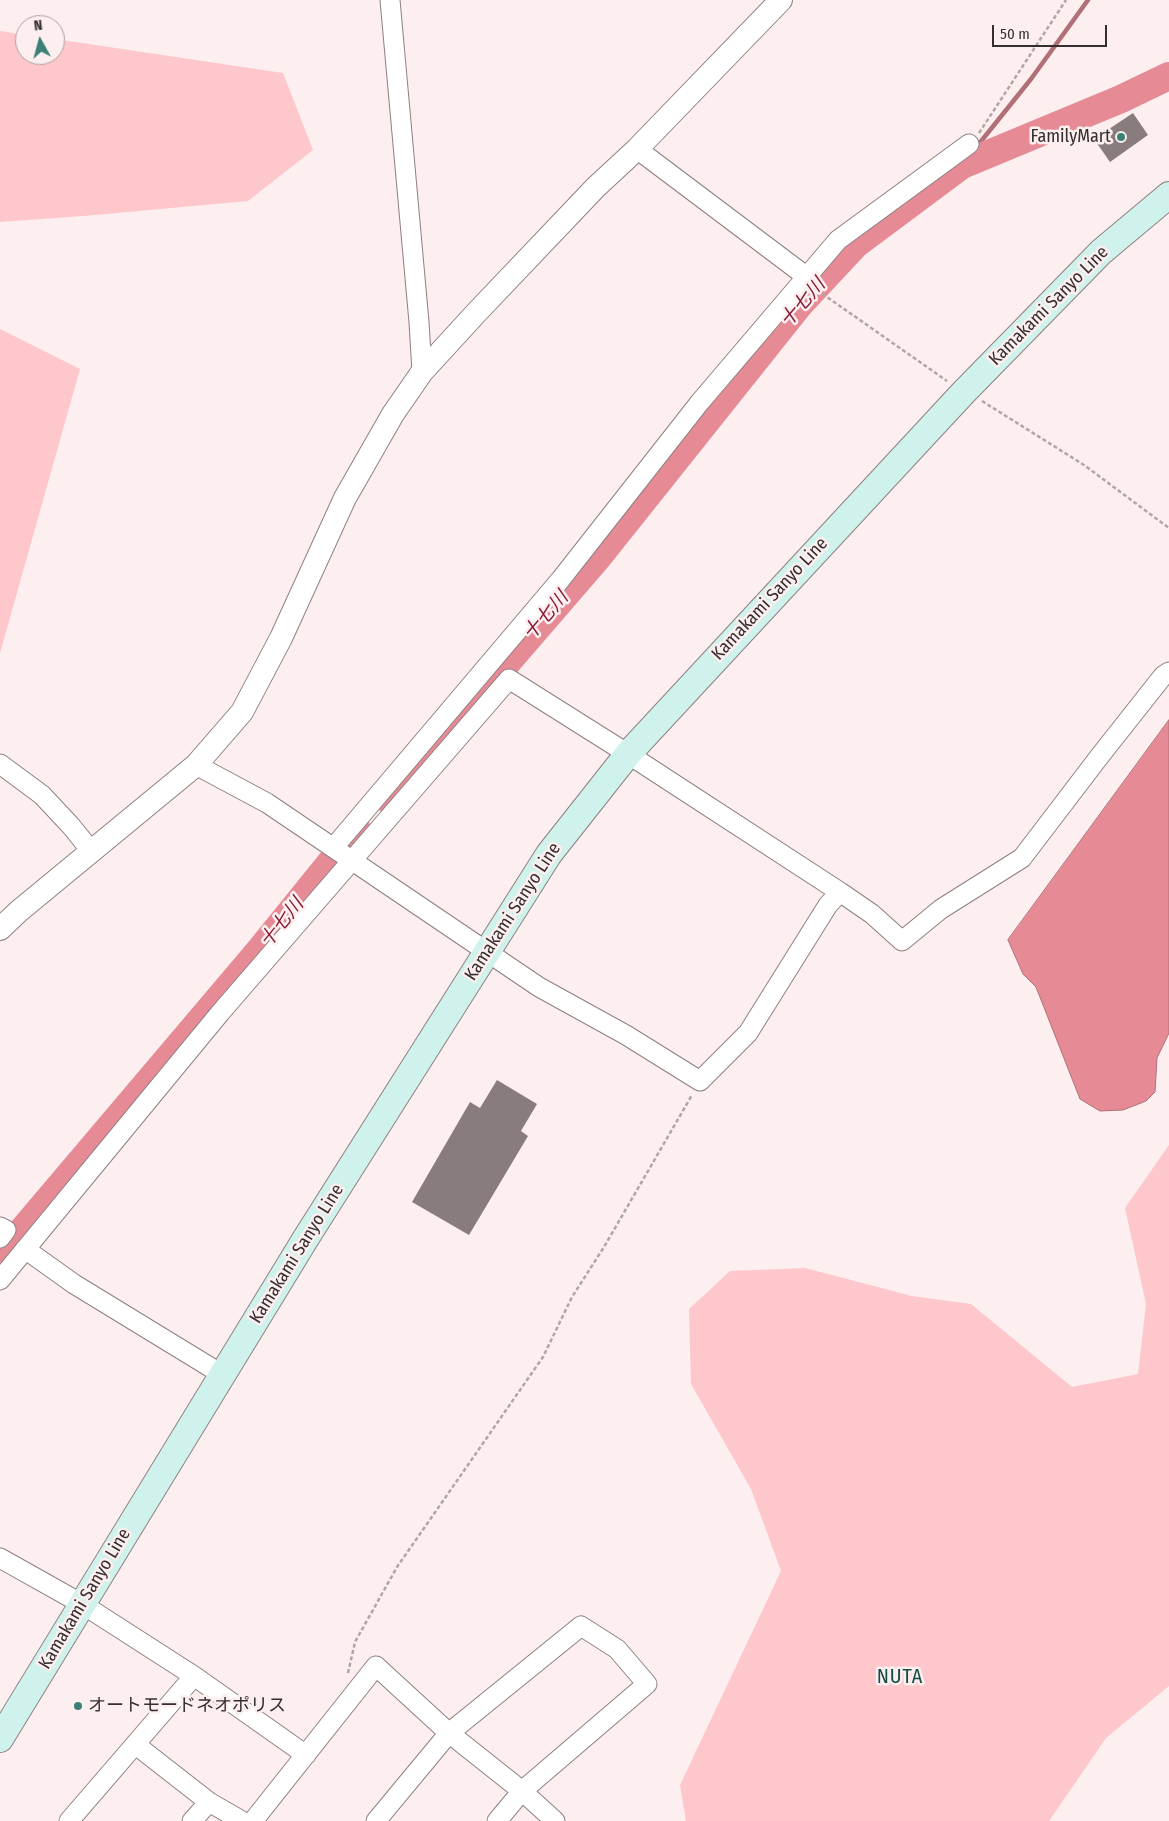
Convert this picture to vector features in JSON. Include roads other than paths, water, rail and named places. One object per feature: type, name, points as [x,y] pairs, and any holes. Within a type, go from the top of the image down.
[{"type":"main road","name":"Kamakami Sanyo Line","points":[[0,1739],[306,1238],[549,854],[628,754],[963,393],[1101,252],[1169,195]]},
{"type":"street","points":[[390,0],[420,322],[422,372]]},
{"type":"street","points":[[0,929],[19,911],[196,765],[242,712],[282,638],[345,498],[393,414],[422,372],[589,194],[637,149],[781,0]]},
{"type":"street","points":[[334,847],[561,579],[700,402],[812,284],[838,240],[969,144]]},
{"type":"street","points":[[637,149],[812,284]]},
{"type":"street","points":[[0,1280],[220,1014],[509,679],[840,892],[872,914],[902,941],[941,909],[1022,858],[1110,742],[1163,676],[1169,672]]},
{"type":"street","points":[[0,764],[42,795],[92,852]]},
{"type":"street","points":[[196,765],[267,803],[539,987],[626,1035],[700,1081],[748,1033],[828,905],[840,892]]},
{"type":"street","points":[[0,1227],[6,1230],[0,1238]]},
{"type":"street","points":[[25,1249],[74,1284],[223,1375]]},
{"type":"street","points":[[0,1558],[82,1604],[194,1676],[306,1755]]},
{"type":"street","points":[[376,1821],[449,1733],[581,1626],[617,1649],[647,1684],[522,1791],[497,1821]]},
{"type":"street","points":[[252,1821],[376,1666],[449,1733],[522,1791],[555,1821]]},
{"type":"street","points":[[69,1821],[194,1676]]},
{"type":"street","points":[[136,1745],[209,1802],[242,1821]]},
{"type":"street","points":[[192,1821],[209,1802]]},
{"type":"waterway","points":[[962,165],[1031,79],[1088,0]]},
{"type":"waterway","name":"十七川","points":[[386,798],[453,725],[598,557],[799,305],[856,244],[962,165],[1121,99],[1169,76]]},
{"type":"waterway","name":"十七川","points":[[0,1257],[260,950],[357,830]]},
{"type":"place","name":"FamilyMart","points":[[1121,137]]},
{"type":"place","name":"オートモードネオポリス","points":[[78,1706]]},
{"type":"district","name":"NUTA","points":[[900,1677]]}]
